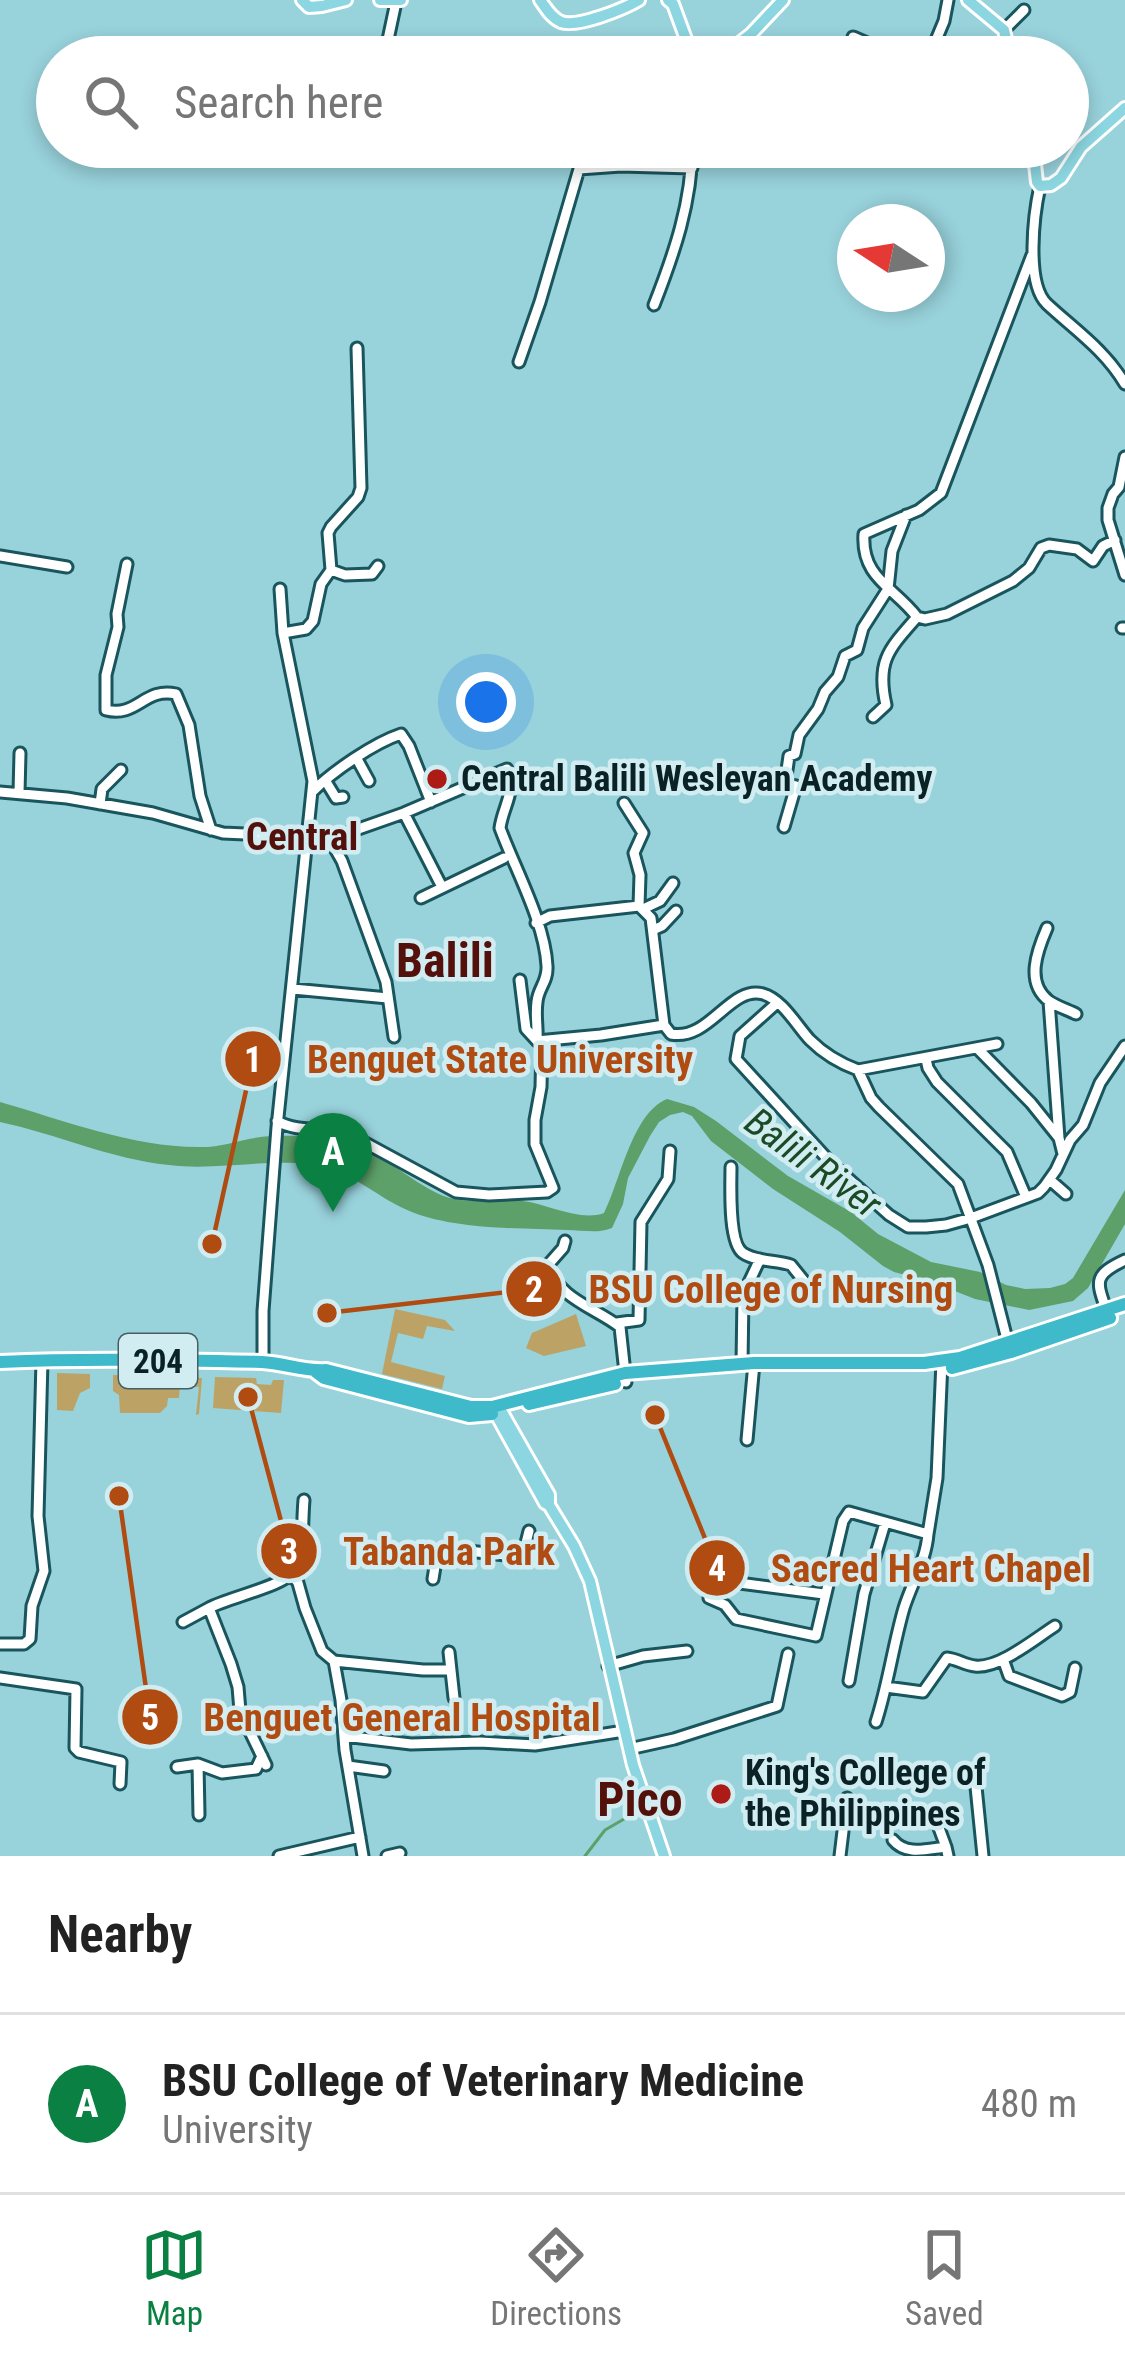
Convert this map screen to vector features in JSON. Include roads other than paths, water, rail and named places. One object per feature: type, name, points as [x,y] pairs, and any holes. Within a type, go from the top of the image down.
[{"type":"highway","name":"204","points":[[0,1362],[263,1362],[326,1370],[470,1407],[497,1409],[626,1378],[750,1366],[942,1365],[1010,1348],[1125,1308]]},
{"type":"main road","points":[[302,0],[309,7],[346,0]]},
{"type":"main road","points":[[380,0],[398,1]]},
{"type":"main road","points":[[540,0],[551,16],[574,24],[639,0]]},
{"type":"main road","points":[[668,0],[685,36]]},
{"type":"main road","points":[[748,36],[783,0]]},
{"type":"main road","points":[[968,0],[1005,36]]},
{"type":"main road","points":[[1089,140],[1125,108]]},
{"type":"main road","points":[[1034,168],[1040,186],[1051,185],[1067,168]]},
{"type":"main road","points":[[497,1409],[502,1429],[587,1572],[624,1731],[664,1856]]},
{"type":"street","points":[[938,36],[948,0]]},
{"type":"street","points":[[389,36],[398,1]]},
{"type":"street","points":[[1004,30],[1024,10]]},
{"type":"street","points":[[519,362],[579,169],[593,168]]},
{"type":"street","points":[[654,305],[679,236],[692,168]]},
{"type":"street","points":[[1040,186],[1032,255],[941,493],[929,504],[868,531],[862,539],[870,569],[917,617],[926,620],[1013,580],[1029,568],[1041,548],[1077,549],[1093,561],[1115,539]]},
{"type":"street","points":[[1032,255],[1046,303],[1084,334],[1125,384]]},
{"type":"street","points":[[283,633],[310,625],[331,570],[328,533],[361,488],[357,348]]},
{"type":"street","points":[[1125,457],[1120,487],[1108,508],[1125,574]]},
{"type":"street","points":[[784,827],[796,786],[785,784],[789,757],[838,677],[845,656],[857,650],[863,628],[888,589],[892,550],[906,515]]},
{"type":"street","points":[[0,556],[67,567]]},
{"type":"street","points":[[127,564],[106,675],[106,710],[128,711],[146,697],[176,694],[189,725],[200,796],[211,830]]},
{"type":"street","points":[[331,570],[356,576],[372,574],[378,566]]},
{"type":"street","points":[[263,1362],[277,1124],[312,792],[311,766],[283,633],[280,589]]},
{"type":"street","points":[[873,717],[886,705],[880,679],[890,650],[917,617]]},
{"type":"street","points":[[312,792],[325,779],[401,734],[431,802]]},
{"type":"street","points":[[20,753],[20,793]]},
{"type":"street","points":[[357,759],[370,781]]},
{"type":"street","points":[[100,804],[102,789],[121,770]]},
{"type":"street","points":[[277,1124],[347,1133],[429,1179],[473,1195],[542,1194],[553,1188],[535,1144],[541,1087],[537,1000],[547,980],[547,967],[525,887],[500,828],[511,797],[511,777],[503,770],[347,833]]},
{"type":"street","points":[[325,779],[336,798],[344,796]]},
{"type":"street","points":[[0,792],[153,813],[223,833],[327,842],[335,847],[371,935],[386,982],[394,1037]]},
{"type":"street","points":[[624,803],[644,833],[634,853],[641,908],[653,930],[664,1025],[676,1036],[702,1028],[737,1000],[755,993],[777,1004],[840,1064],[858,1070],[997,1044]]},
{"type":"street","points":[[404,813],[442,887]]},
{"type":"street","points":[[421,898],[504,858]]},
{"type":"street","points":[[536,923],[550,916],[641,908],[660,901],[673,883]]},
{"type":"street","points":[[653,930],[676,911]]},
{"type":"street","points":[[1047,928],[1033,972],[1044,997],[1076,1014]]},
{"type":"street","points":[[520,980],[526,1029],[539,1042]]},
{"type":"street","points":[[293,988],[388,998]]},
{"type":"street","points":[[1048,1000],[1063,1154]]},
{"type":"street","points":[[777,1004],[745,1030],[737,1043],[736,1059],[753,1087],[832,1164],[908,1227],[946,1225],[1037,1193],[1050,1180],[1125,1046]]},
{"type":"street","points":[[539,1042],[664,1025]]},
{"type":"street","points":[[977,1049],[1059,1138]]},
{"type":"street","points":[[926,1059],[937,1082],[1006,1152],[1026,1197]]},
{"type":"street","points":[[858,1070],[879,1108],[958,1184],[988,1265],[1010,1348]]},
{"type":"street","points":[[541,1087],[558,1087]]},
{"type":"street","points":[[617,1323],[638,1320],[641,1222],[668,1179],[670,1151]]},
{"type":"street","points":[[731,1167],[736,1244],[744,1253],[791,1265],[812,1291]]},
{"type":"street","points":[[1050,1180],[1066,1194]]},
{"type":"street","points":[[565,1241],[548,1265],[550,1274],[568,1294],[620,1327],[626,1378]]},
{"type":"street","points":[[747,1440],[750,1366],[743,1295],[760,1259]]},
{"type":"street","points":[[1108,1314],[1097,1282],[1101,1273],[1125,1260]]},
{"type":"street","points":[[0,1644],[28,1642],[32,1606],[44,1571],[38,1516],[42,1360]]},
{"type":"street","points":[[876,1722],[906,1601],[927,1546],[937,1478],[942,1365]]},
{"type":"street","points":[[183,1622],[225,1599],[292,1576],[298,1562],[304,1500]]},
{"type":"street","points":[[710,1598],[725,1605],[736,1619],[815,1636],[847,1514],[928,1534]]},
{"type":"street","points":[[849,1681],[864,1594],[885,1523]]},
{"type":"street","points":[[433,1579],[437,1554],[448,1549],[516,1556],[526,1547],[529,1531]]},
{"type":"street","points":[[699,1566],[716,1580],[824,1594]]},
{"type":"street","points":[[292,1576],[322,1651],[334,1661],[451,1670]]},
{"type":"street","points":[[177,1767],[198,1764],[222,1773],[256,1769],[264,1761],[240,1711],[238,1687],[209,1608]]},
{"type":"street","points":[[886,1688],[923,1692],[950,1657],[976,1666],[1003,1659],[1055,1626]]},
{"type":"street","points":[[608,1666],[687,1651]]},
{"type":"street","points":[[449,1652],[454,1698]]},
{"type":"street","points":[[629,1749],[777,1706],[788,1654]]},
{"type":"street","points":[[1003,1659],[1009,1676],[1062,1696],[1070,1692],[1075,1668]]},
{"type":"street","points":[[279,1856],[361,1846],[334,1661]]},
{"type":"street","points":[[0,1678],[77,1690],[75,1748],[122,1762],[120,1784]]},
{"type":"street","points":[[344,1736],[431,1745],[536,1745],[624,1731]]},
{"type":"street","points":[[198,1764],[199,1815]]},
{"type":"street","points":[[348,1766],[384,1771]]},
{"type":"street","points":[[975,1777],[983,1856]]},
{"type":"street","points":[[840,1856],[847,1798]]},
{"type":"street","points":[[893,1840],[907,1851],[947,1852],[939,1828]]},
{"type":"street","points":[[387,1856],[400,1852]]},
{"type":"waterway","points":[[585,1856],[605,1830],[638,1811]]},
{"type":"place","name":"Central Balili Wesleyan Academy","points":[[437,779]]},
{"type":"place","name":"BSU College of Veterinary Medicine","points":[[333,1212]]},
{"type":"place","name":"Benguet State University","points":[[212,1244]]},
{"type":"place","name":"BSU College of Nursing","points":[[327,1313]]},
{"type":"place","name":"Tabanda Park","points":[[248,1397]]},
{"type":"place","name":"Sacred Heart Chapel","points":[[655,1415]]},
{"type":"place","name":"Benguet General Hospital","points":[[119,1496]]},
{"type":"place","name":"King's College of the Philippines","points":[[721,1794]]},
{"type":"district","name":"Central","points":[[302,837]]},
{"type":"district","name":"Balili","points":[[445,960]]},
{"type":"district","name":"Pico","points":[[640,1799]]},
{"type":"water label","name":"Balili River","points":[[813,1163]]}]
